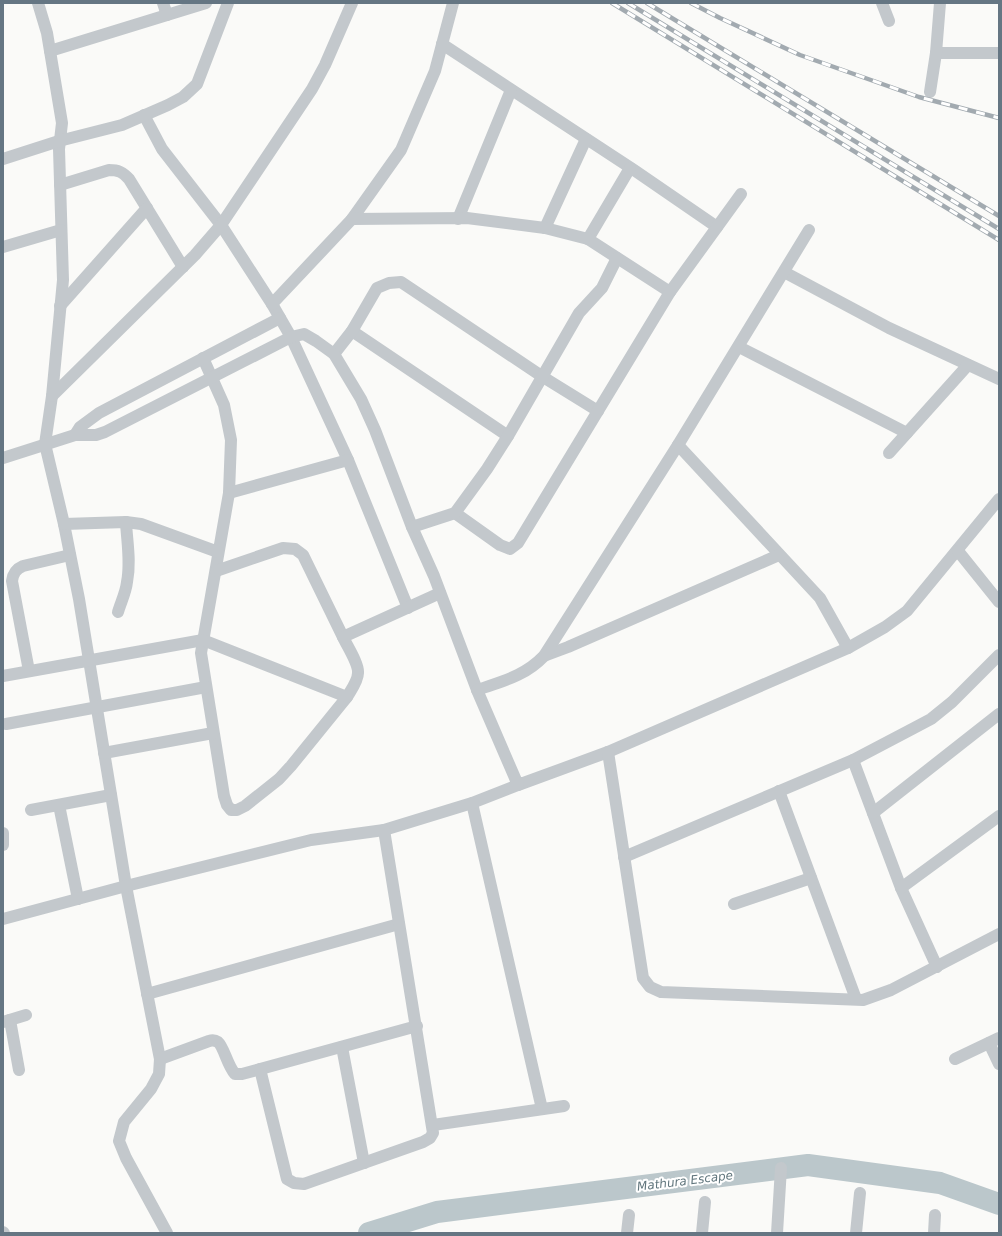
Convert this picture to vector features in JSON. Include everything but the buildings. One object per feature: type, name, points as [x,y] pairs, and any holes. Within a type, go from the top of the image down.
[{"type":"street","points":[[38,3],[47,33],[62,123],[60,141],[60,185],[63,280],[52,396],[45,444],[70,555],[126,886],[160,1059],[159,1074],[151,1089],[124,1122],[119,1141],[126,1158],[167,1233]]},
{"type":"street","points":[[163,3],[167,15]]},
{"type":"street","points":[[50,51],[206,3]]},
{"type":"street","points":[[3,159],[60,141],[122,125],[183,97],[197,84],[228,3]]},
{"type":"street","points":[[52,396],[195,255],[221,225],[312,89],[352,3]]},
{"type":"street","points":[[272,304],[352,219],[401,150],[435,71],[453,3]]},
{"type":"street","points":[[882,3],[889,21]]},
{"type":"street","points":[[930,92],[936,52],[940,3]]},
{"type":"street","points":[[442,44],[717,227]]},
{"type":"street","points":[[936,52],[999,53]]},
{"type":"street","points":[[458,219],[511,90]]},
{"type":"street","points":[[144,116],[162,149],[221,225],[272,304],[291,337],[348,460],[408,608]]},
{"type":"street","points":[[545,228],[586,139]]},
{"type":"street","points":[[588,239],[630,168]]},
{"type":"street","points":[[60,185],[109,170],[117,170],[123,173],[129,179],[183,267]]},
{"type":"street","points":[[455,513],[500,545],[510,549],[518,543],[670,292],[741,194]]},
{"type":"street","points":[[60,306],[147,208]]},
{"type":"street","points":[[352,219],[467,218],[545,228],[588,239],[670,292]]},
{"type":"street","points":[[3,247],[61,230]]},
{"type":"street","points":[[477,690],[517,676],[537,663],[544,656],[739,347],[809,230]]},
{"type":"street","points":[[412,527],[455,513],[487,469],[508,436],[579,313],[602,288],[617,258]]},
{"type":"street","points":[[784,272],[889,328],[999,379]]},
{"type":"street","points":[[334,354],[352,331],[377,288],[389,283],[401,282],[542,377],[598,411]]},
{"type":"street","points":[[75,435],[80,427],[98,413],[280,318]]},
{"type":"street","points":[[352,331],[508,436]]},
{"type":"street","points":[[3,458],[75,435],[96,435],[105,432],[291,337],[304,334],[316,340],[334,354],[361,399],[375,430],[412,527],[434,576],[477,690],[518,785]]},
{"type":"street","points":[[739,347],[907,433]]},
{"type":"street","points":[[203,358],[224,406],[231,440],[229,493],[201,653],[224,796],[231,810],[237,810],[245,806],[279,779],[292,766],[347,697],[359,672],[357,665],[303,555],[295,549],[283,548],[216,571]]},
{"type":"street","points":[[890,453],[968,365]]},
{"type":"street","points":[[678,445],[820,598],[848,648]]},
{"type":"street","points":[[229,493],[348,460]]},
{"type":"street","points":[[3,919],[126,886],[311,840],[384,830],[472,803],[608,752],[848,648],[886,628],[907,611],[958,551],[999,499]]},
{"type":"street","points":[[64,524],[126,522],[141,524],[218,552]]},
{"type":"street","points":[[118,612],[127,582],[129,558],[126,522]]},
{"type":"street","points":[[958,551],[999,602]]},
{"type":"street","points":[[29,671],[12,581],[13,574],[17,569],[23,566],[70,555]]},
{"type":"street","points":[[544,656],[568,647],[779,555]]},
{"type":"street","points":[[343,637],[440,593]]},
{"type":"street","points":[[3,676],[203,640],[347,697]]},
{"type":"street","points":[[624,857],[853,760],[930,719],[952,702],[999,655]]},
{"type":"street","points":[[6,724],[206,687]]},
{"type":"street","points":[[873,813],[999,714]]},
{"type":"street","points":[[104,753],[213,733]]},
{"type":"street","points":[[608,752],[643,978],[650,987],[661,992],[863,1000],[891,990],[999,934]]},
{"type":"street","points":[[853,760],[901,888],[937,967]]},
{"type":"street","points":[[779,791],[856,999]]},
{"type":"street","points":[[31,810],[111,795]]},
{"type":"street","points":[[472,803],[542,1109]]},
{"type":"street","points":[[59,805],[78,899]]},
{"type":"street","points":[[901,888],[999,816]]},
{"type":"street","points":[[260,1069],[287,1179],[294,1183],[304,1184],[364,1163],[430,1138],[434,1133],[384,830]]},
{"type":"street","points":[[3,832],[3,845]]},
{"type":"street","points":[[734,904],[811,878]]},
{"type":"street","points":[[147,994],[399,924]]},
{"type":"street","points":[[19,1070],[6,1021],[26,1015]]},
{"type":"street","points":[[160,1059],[215,1040],[219,1043],[230,1068],[235,1074],[242,1074],[416,1026]]},
{"type":"street","points":[[955,1059],[994,1041],[999,1064]]},
{"type":"street","points":[[342,1047],[364,1163]]},
{"type":"street","points":[[433,1125],[564,1106]]},
{"type":"street","points":[[778,1233],[781,1168]]},
{"type":"street","points":[[856,1233],[860,1193]]},
{"type":"street","points":[[702,1233],[705,1202]]},
{"type":"street","points":[[934,1233],[935,1214]]},
{"type":"street","points":[[627,1233],[629,1215]]},
{"type":"waterway","name":"Mathura Escape","points":[[369,1233],[437,1212],[808,1165],[940,1183],[999,1204]]},
{"type":"railway","points":[[612,3],[999,240]]},
{"type":"railway","points":[[628,3],[999,229]]},
{"type":"railway","points":[[647,3],[999,216]]},
{"type":"railway","points":[[691,3],[800,55],[919,97],[999,118]]}]
